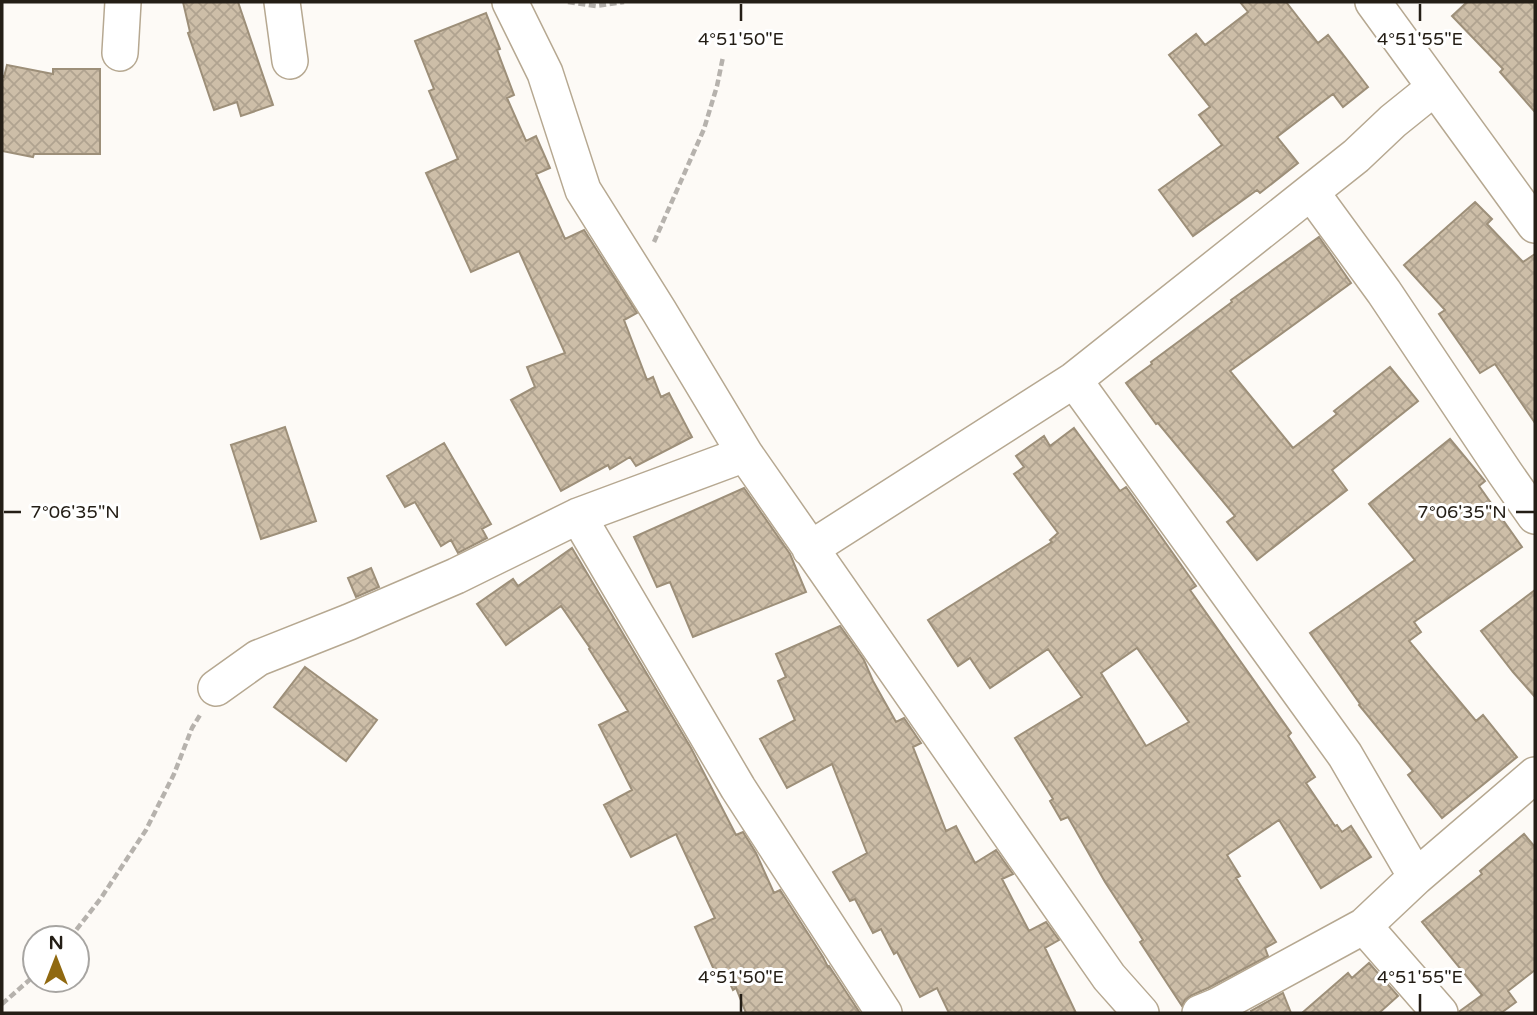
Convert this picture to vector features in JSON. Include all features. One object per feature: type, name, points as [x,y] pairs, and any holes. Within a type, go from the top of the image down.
[{"type":"street","points":[[120,53],[123,2]]},
{"type":"street","points":[[282,2],[290,61]]},
{"type":"street","points":[[510,2],[545,73],[583,190],[744,454],[1109,977],[1141,1013]]},
{"type":"street","points":[[1373,2],[1535,225]]},
{"type":"street","points":[[810,549],[1074,380],[1356,156],[1434,88]]},
{"type":"street","points":[[1311,192],[1384,292],[1535,516]]},
{"type":"street","points":[[1074,380],[1345,755],[1416,877]]},
{"type":"street","points":[[216,688],[258,658],[456,576],[578,516],[744,454]]},
{"type":"street","points":[[578,516],[738,789],[884,1013]]},
{"type":"street","points":[[1200,1013],[1364,926],[1416,877],[1535,775]]},
{"type":"street","points":[[1364,926],[1440,1013]]},
{"type":"path","points":[[568,2],[596,6],[624,2]]},
{"type":"path","points":[[639,278],[704,129],[723,57]]},
{"type":"path","points":[[82,924],[146,830],[174,774],[192,728],[216,688]]},
{"type":"path","points":[[2,1004],[21,987]]},
{"type":"building","points":[[183,2],[238,2],[273,105],[241,116],[237,102],[214,110],[188,33],[190,32]]},
{"type":"building","points":[[1240,2],[1286,2],[1318,43],[1328,35],[1368,87],[1343,107],[1333,94],[1277,137],[1298,163],[1260,193],[1257,190],[1193,236],[1159,190],[1222,145],[1199,115],[1210,107],[1169,55],[1196,34],[1205,45],[1248,12]]},
{"type":"building","points":[[1467,2],[1535,2],[1535,112],[1500,72],[1503,69],[1452,16]]},
{"type":"building","points":[[486,13],[514,95],[507,98],[526,141],[536,136],[550,168],[536,174],[565,239],[584,230],[637,313],[624,320],[647,380],[653,377],[661,397],[669,393],[692,437],[636,466],[630,457],[610,469],[608,465],[561,491],[511,400],[535,387],[527,367],[565,353],[519,251],[471,272],[426,173],[458,159],[429,91],[434,89],[415,41]]},
{"type":"building","points":[[7,65],[53,74],[53,69],[100,69],[100,154],[34,154],[33,157],[2,151],[2,76],[4,77]]},
{"type":"building","points":[[1475,202],[1492,219],[1487,224],[1523,262],[1535,254],[1535,423],[1495,364],[1480,373],[1439,314],[1445,310],[1404,265]]},
{"type":"building","points":[[1319,237],[1351,283],[1230,371],[1293,448],[1337,414],[1334,411],[1390,367],[1418,401],[1332,470],[1347,490],[1257,560],[1227,522],[1235,516],[1158,423],[1156,424],[1126,383],[1232,302],[1231,300]]},
{"type":"building","points":[[285,427],[316,521],[261,539],[231,445]]},
{"type":"building","points":[[1074,428],[1120,491],[1126,487],[1196,586],[1190,590],[1291,733],[1288,736],[1315,777],[1306,783],[1335,826],[1342,832],[1351,826],[1371,857],[1321,888],[1279,820],[1227,855],[1240,876],[1236,878],[1276,942],[1265,948],[1268,956],[1192,995],[1182,1006],[1140,942],[1143,940],[1105,882],[1068,817],[1061,820],[1050,801],[1053,799],[1015,738],[1082,697],[1048,649],[990,688],[970,658],[958,666],[928,620],[1052,542],[1050,540],[1058,533],[1014,474],[1024,467],[1016,456],[1044,436],[1050,446]],"holes":[[[1137,648],[1189,722],[1146,746],[1101,673]]]},
{"type":"building","points":[[1450,439],[1485,481],[1479,486],[1522,547],[1414,622],[1421,632],[1409,641],[1476,721],[1483,715],[1517,757],[1442,818],[1408,775],[1413,771],[1359,705],[1310,633],[1415,560],[1369,504]]},
{"type":"building","points":[[444,443],[491,524],[482,529],[487,538],[458,553],[451,540],[441,546],[415,502],[405,507],[387,476]]},
{"type":"building","points":[[744,488],[790,554],[806,592],[693,637],[670,582],[657,587],[634,537]]},
{"type":"building","points":[[572,548],[691,748],[736,835],[743,832],[774,893],[780,890],[860,1013],[746,1013],[736,988],[733,990],[726,975],[718,979],[695,927],[715,918],[676,834],[631,857],[604,805],[632,790],[599,725],[628,711],[590,648],[561,606],[506,645],[477,604],[513,579],[518,586]]},
{"type":"building","points":[[371,568],[379,587],[356,597],[348,578]]},
{"type":"building","points":[[1535,590],[1535,697],[1481,631]]},
{"type":"building","points":[[840,626],[864,660],[896,722],[904,718],[921,743],[913,747],[946,831],[956,826],[975,863],[996,850],[1013,874],[1002,879],[1029,931],[1046,922],[1059,940],[1045,948],[1076,1013],[949,1013],[937,988],[920,997],[897,952],[894,954],[881,929],[873,933],[855,899],[850,901],[833,872],[867,853],[832,764],[787,788],[760,739],[795,720],[778,681],[786,677],[776,654]]},
{"type":"building","points":[[305,667],[377,720],[346,761],[274,707]]},
{"type":"building","points":[[1524,834],[1535,847],[1535,970],[1508,991],[1516,1002],[1501,1013],[1460,1013],[1482,995],[1422,922],[1482,874],[1480,871]]},
{"type":"building","points":[[1369,963],[1398,996],[1379,1013],[1302,1013],[1348,973],[1352,978]]},
{"type":"building","points":[[1283,993],[1291,1013],[1252,1013],[1251,1011]]}]
